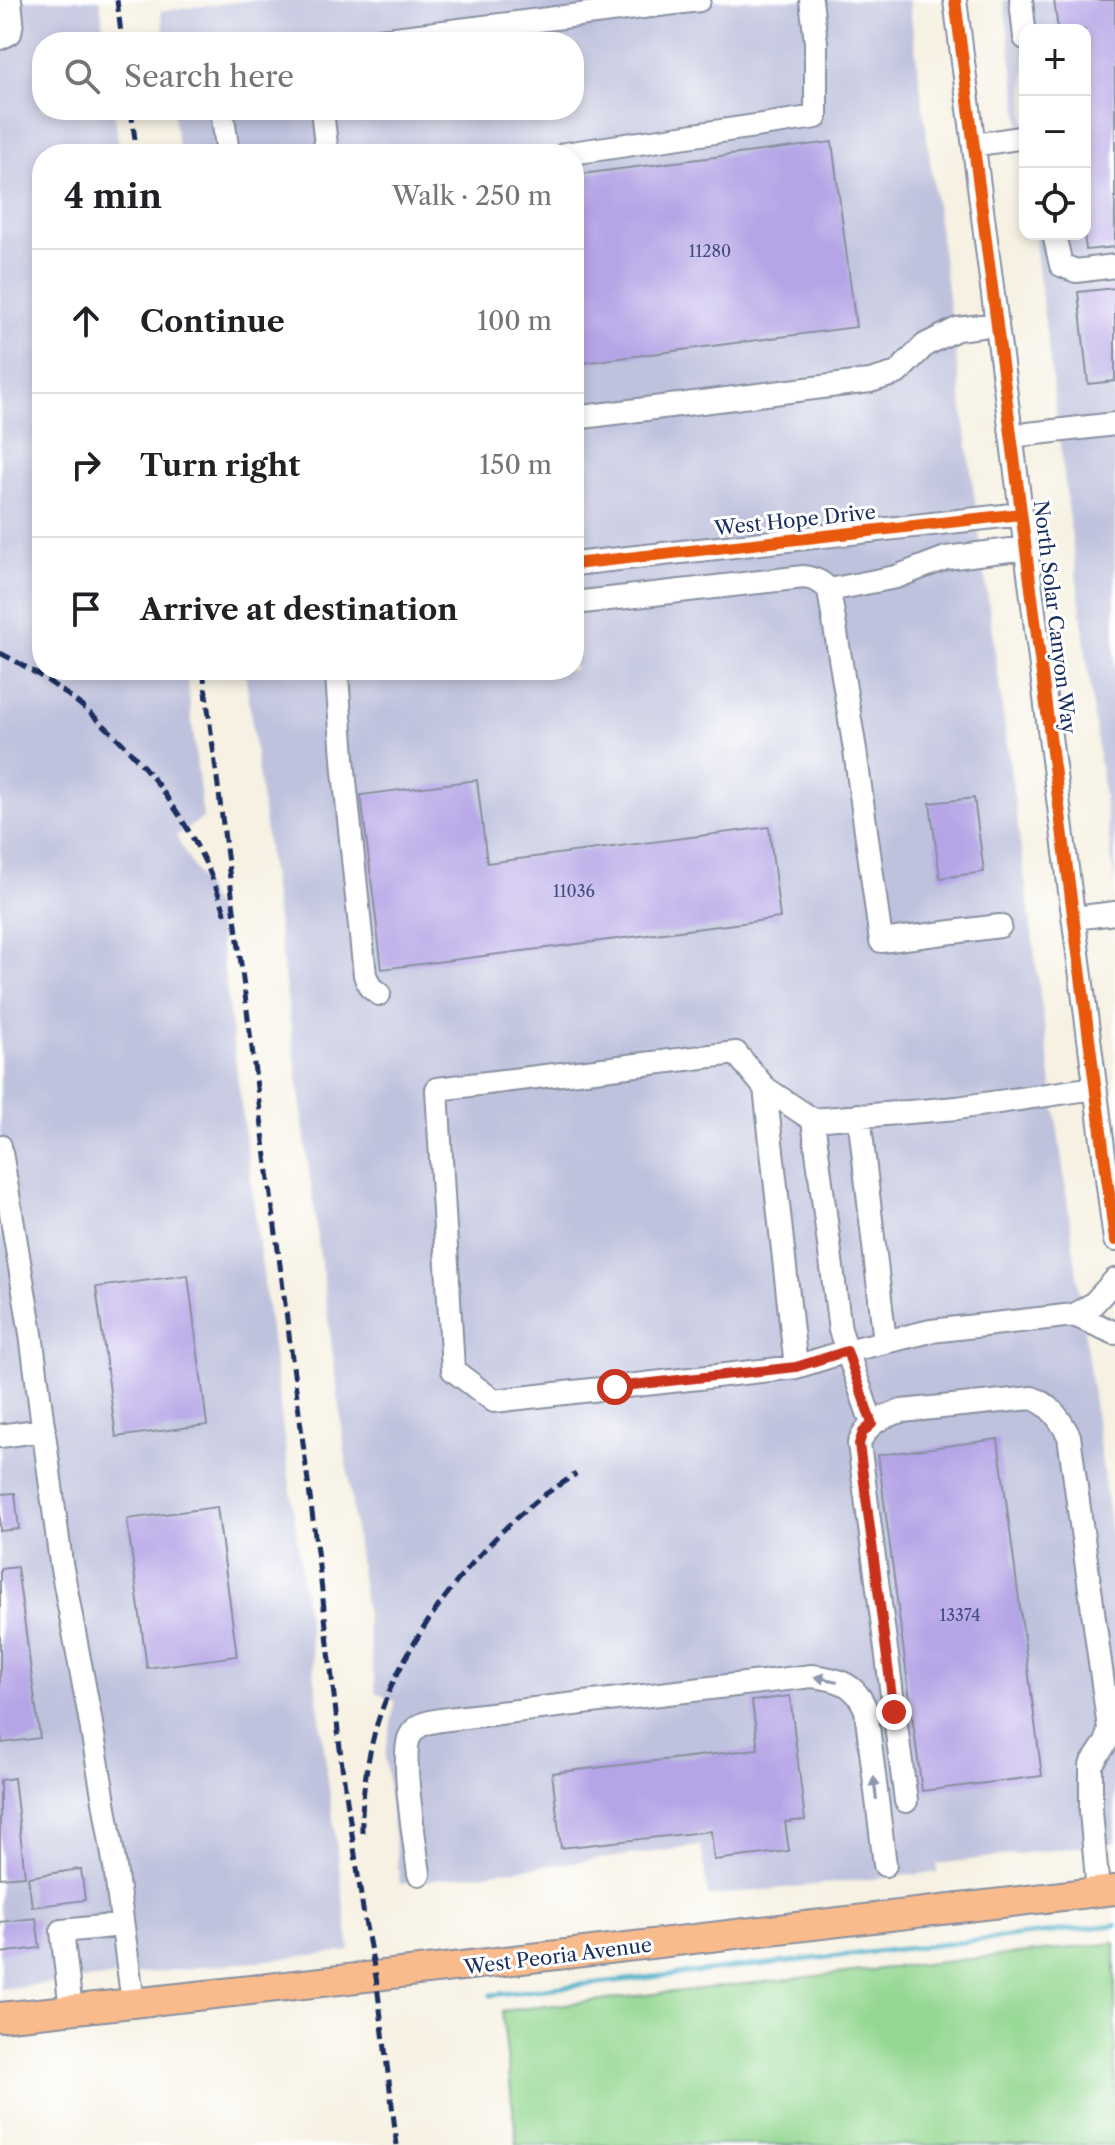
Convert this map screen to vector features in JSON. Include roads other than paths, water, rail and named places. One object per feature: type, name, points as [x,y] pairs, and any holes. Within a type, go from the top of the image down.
[{"type":"main road","name":"West Peoria Avenue","points":[[0,2017],[433,1971],[1106,1891]]},
{"type":"street","points":[[0,38],[10,33],[10,0]]},
{"type":"street","points":[[443,32],[699,0]]},
{"type":"street","points":[[584,151],[816,117],[816,42],[811,0]]},
{"type":"street","name":"North Solar Canyon Way","points":[[955,0],[1115,1240]]},
{"type":"street","points":[[1021,0],[1023,24]]},
{"type":"street","points":[[223,120],[227,144]]},
{"type":"street","points":[[323,120],[326,144]]},
{"type":"street","points":[[974,145],[1019,138]]},
{"type":"street","points":[[1055,240],[1061,265],[1076,271],[1115,266]]},
{"type":"street","points":[[584,417],[870,381],[897,373],[925,345],[957,329],[997,324]]},
{"type":"street","points":[[1011,436],[1115,424]]},
{"type":"street","name":"West Hope Drive","points":[[584,563],[1021,514]]},
{"type":"street","points":[[829,590],[896,577],[946,558],[1026,548]]},
{"type":"street","points":[[584,602],[804,577],[815,579],[829,590],[881,941],[1000,926]]},
{"type":"street","points":[[337,680],[365,975],[370,987],[379,994]]},
{"type":"street","points":[[1074,918],[1115,913]]},
{"type":"street","points":[[1095,1088],[957,1108],[813,1120],[765,1088],[736,1053],[437,1089],[453,1370],[494,1401],[796,1367],[931,1331],[1074,1315],[1093,1304],[1115,1280]]},
{"type":"street","points":[[765,1088],[796,1367]]},
{"type":"street","points":[[859,1115],[885,1342]]},
{"type":"street","points":[[813,1120],[840,1330],[872,1424]]},
{"type":"street","points":[[0,1146],[31,1334],[61,1563],[115,1867],[133,2003]]},
{"type":"street","points":[[1074,1315],[1115,1333]]},
{"type":"street","points":[[906,1801],[859,1444],[863,1432],[872,1424],[902,1411],[1032,1398],[1048,1406],[1069,1436],[1109,1728],[1107,1741],[1091,1765],[1091,1811],[1106,1891]]},
{"type":"street","points":[[0,1436],[44,1430]]},
{"type":"street","points":[[419,1874],[406,1752],[408,1739],[415,1728],[430,1721],[812,1676],[832,1679],[848,1686],[860,1695],[866,1710],[885,1865]]},
{"type":"street","points":[[71,2010],[62,1931],[122,1925]]},
{"type":"waterway","points":[[491,1995],[1115,1925]]},
{"type":"railway","points":[[117,0],[121,32]]},
{"type":"railway","points":[[132,120],[136,144]]},
{"type":"railway","points":[[0,653],[32,671]]},
{"type":"railway","points":[[46,680],[110,731],[168,799],[212,877],[227,919]]},
{"type":"railway","points":[[204,680],[342,1766],[376,1977],[397,2145]]},
{"type":"railway","points":[[362,1833],[365,1778],[377,1724],[388,1693],[422,1631],[443,1600],[490,1544],[540,1498],[576,1474]]}]
